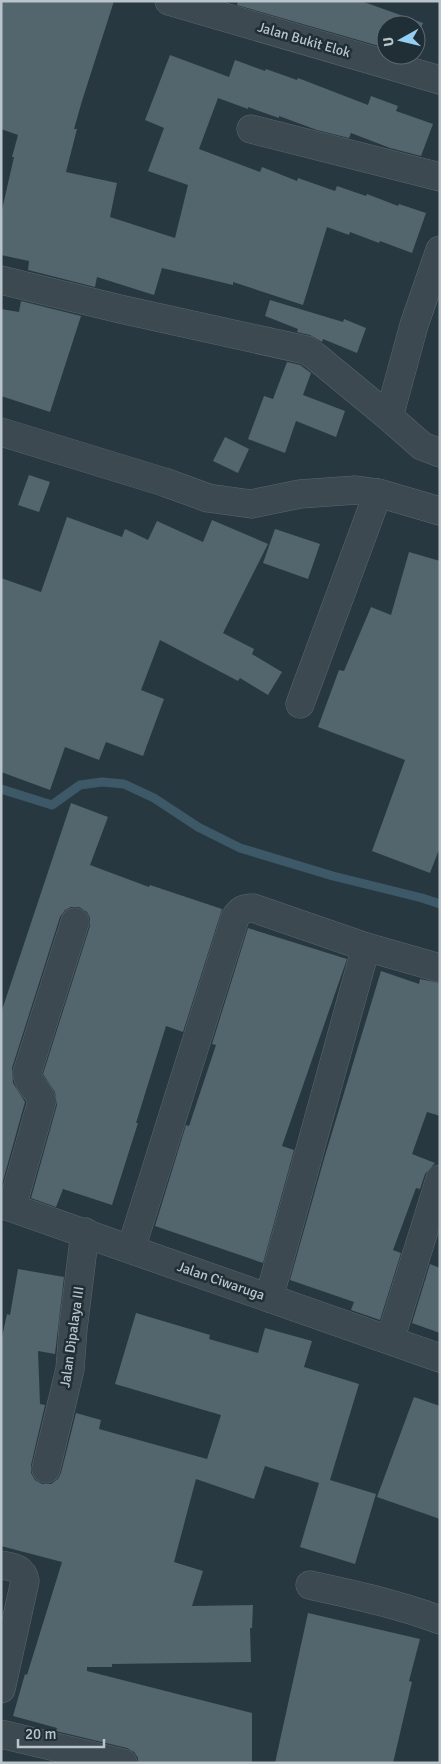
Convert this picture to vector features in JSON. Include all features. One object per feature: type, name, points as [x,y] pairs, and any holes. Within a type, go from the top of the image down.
[{"type":"street","name":"Jalan Bukit Elok","points":[[169,1],[440,80]]},
{"type":"street","points":[[251,129],[440,177]]},
{"type":"street","points":[[389,416],[414,325],[440,250]]},
{"type":"street","points":[[1,280],[120,309],[306,350],[389,416],[422,446],[440,453]]},
{"type":"street","points":[[1,432],[164,482],[208,498],[251,504],[300,494],[356,490],[378,493],[440,511]]},
{"type":"street","points":[[300,704],[378,493]]},
{"type":"street","points":[[132,1249],[238,913],[245,908],[254,908],[366,946],[440,968]]},
{"type":"street","points":[[7,1205],[42,1101],[28,1080],[27,1073],[76,922]]},
{"type":"street","points":[[269,1298],[366,946]]},
{"type":"street","points":[[390,1340],[440,1179]]},
{"type":"street","name":"Jalan Ciwaruga","points":[[7,1205],[440,1358]]},
{"type":"street","name":"Jalan Dipalaya III","points":[[46,1469],[70,1369],[73,1329],[86,1232]]},
{"type":"street","points":[[1,1565],[18,1569],[24,1574],[25,1581],[1,1689]]},
{"type":"street","points":[[310,1585],[388,1603],[440,1620]]},
{"type":"street","points":[[1,1734],[123,1763]]},
{"type":"building","points":[[1,1],[114,1],[74,129],[77,129],[66,172],[117,183],[110,217],[175,238],[188,185],[148,171],[164,128],[145,120],[170,55],[229,77],[235,60],[265,71],[266,69],[297,80],[298,78],[368,105],[371,96],[398,106],[396,111],[433,124],[421,156],[390,148],[351,133],[349,138],[317,130],[279,116],[279,118],[248,107],[248,109],[218,98],[199,149],[260,172],[262,167],[297,181],[298,178],[335,191],[337,186],[426,213],[412,253],[380,241],[379,243],[350,232],[349,235],[327,227],[303,305],[233,282],[233,285],[162,268],[154,295],[97,277],[95,287],[28,270],[29,261],[1,255],[1,214],[18,135],[1,129]]},
{"type":"building","points":[[238,1],[361,1],[400,15],[376,15],[376,45],[237,5]]},
{"type":"building","points":[[270,300],[343,322],[344,319],[366,328],[357,353],[323,339],[322,342],[310,335],[297,332],[298,329],[265,316]]},
{"type":"building","points":[[21,301],[81,316],[50,412],[1,396],[1,309],[19,312]]},
{"type":"building","points":[[287,362],[300,365],[311,373],[303,395],[345,411],[336,437],[296,421],[285,453],[248,439],[264,396],[273,399]]},
{"type":"building","points":[[225,437],[249,449],[238,473],[213,461]]},
{"type":"building","points":[[29,475],[50,482],[39,512],[18,505]]},
{"type":"building","points":[[67,517],[122,537],[125,529],[148,540],[157,521],[203,542],[212,520],[268,544],[223,633],[254,649],[252,654],[282,672],[268,695],[240,678],[238,681],[160,640],[141,690],[164,699],[143,756],[106,742],[99,760],[65,747],[50,790],[1,772],[1,578],[41,592]]},
{"type":"building","points":[[275,529],[320,544],[308,579],[263,563]]},
{"type":"building","points":[[409,552],[440,561],[440,847],[430,873],[372,851],[405,760],[318,727],[339,670],[344,671],[371,607],[391,615]]},
{"type":"building","points":[[71,803],[108,817],[90,865],[149,887],[150,885],[222,909],[183,1032],[166,1026],[112,1205],[63,1189],[56,1207],[31,1198],[57,1105],[55,1092],[43,1074],[90,926],[90,918],[87,912],[79,907],[71,907],[65,910],[60,917],[12,1068],[13,1083],[25,1102],[1,1188],[1,1013]]},
{"type":"building","points":[[248,928],[347,959],[282,1146],[294,1150],[263,1263],[155,1226],[186,1125],[189,1126],[216,1045],[212,1044]]},
{"type":"building","points":[[381,971],[419,984],[420,979],[440,983],[440,1116],[427,1112],[412,1154],[435,1163],[425,1174],[420,1189],[416,1188],[393,1250],[401,1253],[380,1320],[351,1310],[354,1302],[290,1280],[324,1159]]},
{"type":"building","points":[[430,1264],[440,1268],[440,1333],[412,1323]]},
{"type":"building","points":[[18,1269],[64,1277],[55,1354],[38,1351],[40,1404],[45,1405],[31,1465],[31,1473],[35,1480],[42,1484],[51,1484],[58,1479],[61,1473],[76,1413],[101,1420],[99,1429],[207,1459],[221,1415],[115,1384],[136,1313],[210,1335],[209,1339],[258,1353],[265,1328],[312,1341],[304,1367],[359,1384],[330,1480],[376,1494],[355,1564],[300,1547],[319,1483],[265,1466],[254,1499],[196,1479],[174,1562],[203,1571],[192,1606],[253,1605],[252,1628],[250,1628],[251,1662],[112,1664],[112,1667],[87,1667],[87,1671],[252,1713],[252,1763],[138,1763],[138,1758],[134,1752],[127,1748],[56,1731],[57,1728],[13,1716],[62,1562],[1,1546],[1,1341],[7,1314],[10,1315]]},
{"type":"building","points":[[414,1397],[440,1406],[440,1519],[377,1497]]},
{"type":"building","points":[[308,1613],[420,1639],[409,1681],[412,1682],[393,1763],[275,1763]]},
{"type":"waterway","points":[[1,789],[52,805],[80,785],[102,782],[124,784],[154,798],[198,827],[240,848],[333,876],[440,904]]}]
